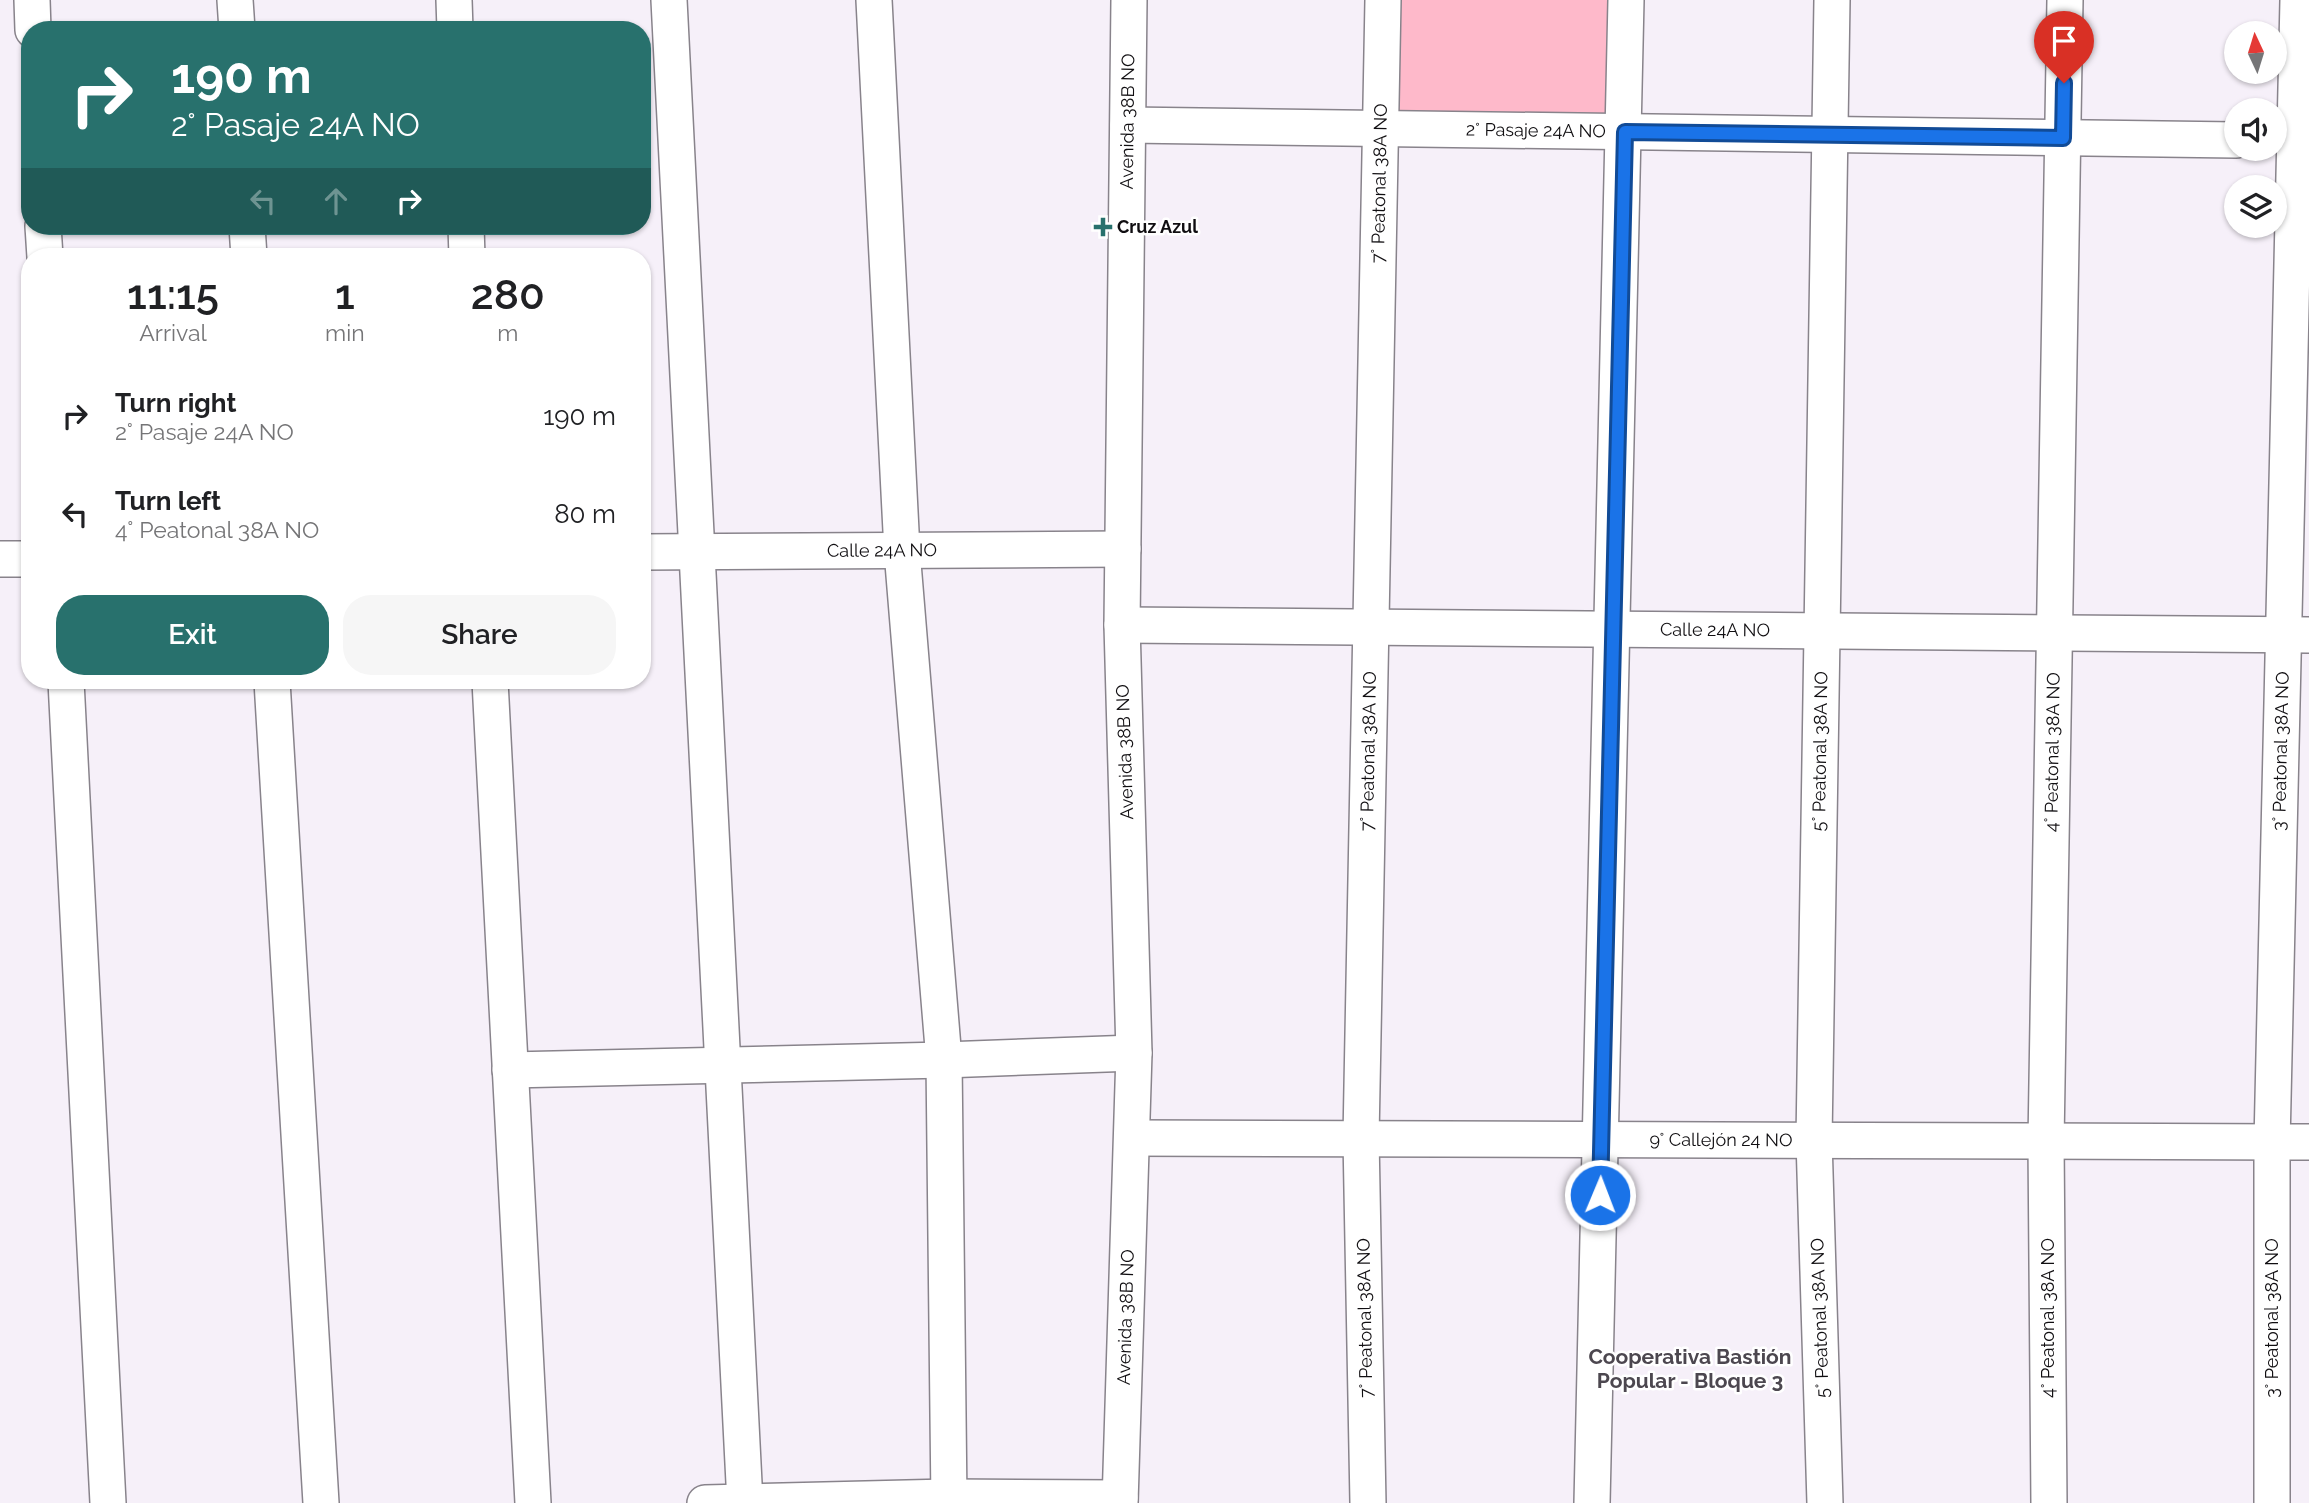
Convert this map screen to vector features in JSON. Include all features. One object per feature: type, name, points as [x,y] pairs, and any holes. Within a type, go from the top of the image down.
[{"type":"street","points":[[32,0],[33,21]]},
{"type":"street","points":[[235,0],[236,21]]},
{"type":"street","points":[[454,0],[455,21]]},
{"type":"street","points":[[669,0],[745,1502]]},
{"type":"street","points":[[874,0],[902,551],[944,1060],[948,1500]]},
{"type":"street","name":"Avenida 38B NO","points":[[1119,1501],[1134,1053],[1122,625],[1129,0]]},
{"type":"street","name":"7° Peatonal 38A NO","points":[[1368,1503],[1362,1138],[1383,0]]},
{"type":"street","points":[[1592,1503],[1626,0]]},
{"type":"street","name":"5° Peatonal 38A NO","points":[[1825,1503],[1814,1140],[1832,0]]},
{"type":"street","name":"4° Peatonal 38A NO","points":[[2049,1503],[2046,1142],[2065,0]]},
{"type":"street","name":"3° Peatonal 38A NO","points":[[2272,1503],[2272,1143],[2297,635],[2293,141],[2298,0]]},
{"type":"street","name":"2° Pasaje 24A NO","points":[[1128,125],[2224,140]]},
{"type":"street","name":"Calle 24A NO","points":[[651,552],[1123,549]]},
{"type":"street","points":[[0,559],[21,559]]},
{"type":"street","name":"Calle 24A NO","points":[[1122,625],[2297,635]]},
{"type":"street","points":[[66,689],[108,1503]]},
{"type":"street","points":[[272,689],[321,1503]]},
{"type":"street","points":[[490,689],[533,1503]]},
{"type":"street","points":[[510,1070],[1134,1053]]},
{"type":"street","name":"9° Callejón 24 NO","points":[[1133,1138],[2309,1142]]},
{"type":"street","points":[[705,1503],[1119,1501]]},
{"type":"shaded area","points":[[1401,0],[1611,0],[1610,115],[1398,112]]},
{"type":"place","name":"Cruz Azul","points":[[1103,227]]},
{"type":"district","name":"Cooperativa Bastión Popular - Bloque 3","points":[[1690,1369]]},
{"type":"route","points":[[1600,1195],[1625,132],[2063,138],[2064,83]]}]
